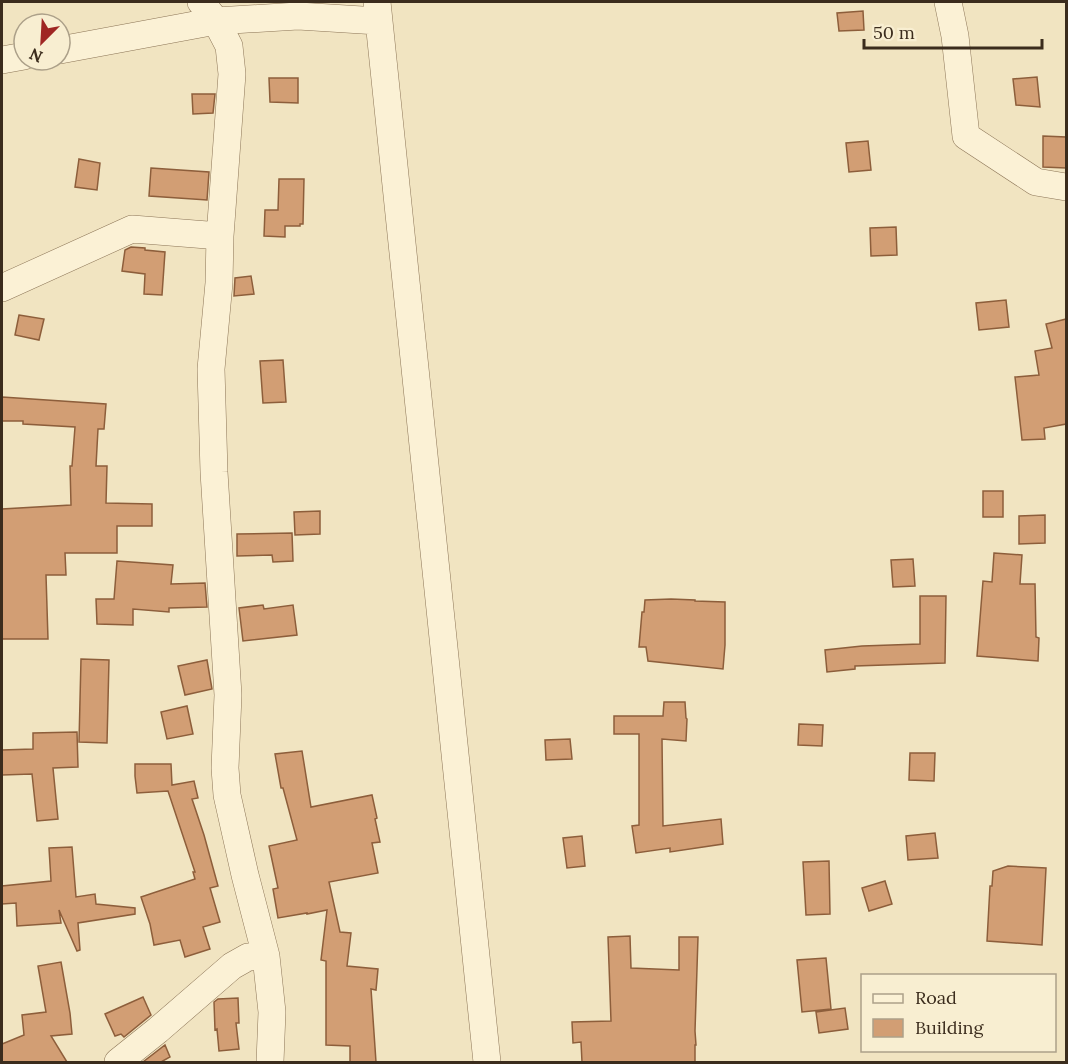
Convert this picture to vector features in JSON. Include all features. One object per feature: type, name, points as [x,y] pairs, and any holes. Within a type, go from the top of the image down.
[{"type":"street","points":[[948,2],[955,36],[966,136],[1036,182],[1066,187]]},
{"type":"street","points":[[209,11],[229,46],[231,74],[219,283],[211,369],[215,483],[228,695],[225,768],[227,795],[266,956],[272,1012],[270,1062]]},
{"type":"street","points":[[72,47],[209,11],[298,16],[377,11],[487,1062]]},
{"type":"street","points":[[2,288],[132,229],[220,236]]},
{"type":"street","points":[[118,1062],[232,966],[248,957],[266,956]]},
{"type":"building","points":[[863,11],[864,30],[839,31],[837,13]]},
{"type":"building","points":[[1037,77],[1040,107],[1016,105],[1013,79]]},
{"type":"building","points":[[269,78],[298,78],[298,103],[270,102]]},
{"type":"building","points":[[192,94],[215,94],[213,113],[193,114]]},
{"type":"building","points":[[1043,136],[1066,137],[1066,168],[1043,167]]},
{"type":"building","points":[[868,141],[871,170],[849,172],[846,143]]},
{"type":"building","points":[[79,159],[100,163],[97,190],[75,187]]},
{"type":"building","points":[[151,168],[209,172],[207,200],[149,196]]},
{"type":"building","points":[[279,179],[304,179],[303,224],[285,226],[285,237],[264,236],[265,210],[278,210]]},
{"type":"building","points":[[896,227],[897,255],[871,256],[870,228]]},
{"type":"building","points":[[131,247],[165,252],[162,295],[144,294],[145,274],[122,271],[125,250]]},
{"type":"building","points":[[251,276],[254,294],[234,296],[235,278]]},
{"type":"building","points":[[1006,300],[1009,327],[979,330],[976,303]]},
{"type":"building","points":[[19,315],[44,319],[39,340],[15,335]]},
{"type":"building","points":[[1066,319],[1066,424],[1044,428],[1045,439],[1022,440],[1015,377],[1039,375],[1035,351],[1052,348],[1046,324]]},
{"type":"building","points":[[283,360],[286,402],[263,403],[260,361]]},
{"type":"building","points":[[2,397],[106,404],[104,429],[98,429],[96,466],[107,466],[106,503],[152,504],[152,526],[117,526],[117,553],[65,553],[66,575],[46,575],[48,639],[2,639],[2,509],[71,505],[70,466],[72,466],[75,427],[2,421]]},
{"type":"building","points":[[983,491],[1003,491],[1003,517],[983,517]]},
{"type":"building","points":[[320,511],[320,534],[295,535],[294,512]]},
{"type":"building","points":[[1045,515],[1045,543],[1019,544],[1019,516]]},
{"type":"building","points":[[292,533],[293,561],[273,562],[272,555],[237,556],[237,534]]},
{"type":"building","points":[[994,553],[1022,555],[1020,584],[1035,584],[1036,637],[1039,638],[1038,661],[977,656],[983,581],[992,582]]},
{"type":"building","points":[[913,559],[915,586],[893,587],[891,560]]},
{"type":"building","points":[[117,561],[173,565],[171,584],[205,583],[207,607],[169,608],[169,612],[133,609],[133,625],[97,624],[96,599],[114,599]]},
{"type":"building","points":[[920,596],[946,596],[945,663],[855,666],[855,669],[827,672],[825,650],[920,644]]},
{"type":"building","points":[[645,600],[725,602],[723,669],[648,661],[646,647],[639,647]]},
{"type":"building","points":[[263,605],[264,609],[293,605],[297,635],[243,641],[239,608]]},
{"type":"building","points":[[81,659],[109,660],[107,743],[79,742]]},
{"type":"building","points":[[207,660],[212,689],[185,695],[178,666]]},
{"type":"building","points":[[664,702],[685,702],[687,719],[686,741],[662,739],[663,826],[721,819],[723,844],[670,852],[670,848],[636,853],[632,826],[639,825],[639,734],[614,734],[614,716],[663,716]]},
{"type":"building","points":[[187,706],[193,734],[167,739],[161,712]]},
{"type":"building","points":[[799,724],[823,725],[822,746],[798,745]]},
{"type":"building","points":[[77,732],[78,767],[53,768],[58,819],[37,821],[32,774],[2,775],[2,750],[33,749],[33,733]]},
{"type":"building","points":[[570,739],[572,759],[546,760],[545,740]]},
{"type":"building","points":[[302,751],[311,807],[372,795],[380,842],[372,843],[378,873],[329,882],[340,932],[351,933],[347,966],[378,969],[376,990],[371,989],[376,1062],[350,1062],[350,1046],[326,1045],[326,961],[321,960],[327,910],[278,918],[273,889],[278,888],[269,846],[297,840],[283,788],[281,788],[275,754]]},
{"type":"building","points":[[910,753],[935,753],[934,781],[909,780]]},
{"type":"building","points":[[135,764],[171,764],[172,785],[194,781],[198,798],[192,799],[218,886],[210,888],[220,922],[203,927],[210,949],[185,957],[180,940],[154,945],[141,897],[195,879],[193,872],[195,872],[168,791],[137,793]]},
{"type":"building","points":[[935,833],[938,858],[908,860],[906,836]]},
{"type":"building","points":[[582,836],[585,866],[567,868],[563,838]]},
{"type":"building","points":[[72,847],[76,897],[95,894],[96,904],[135,908],[135,914],[78,923],[80,950],[77,951],[59,910],[61,923],[17,926],[16,903],[2,904],[2,886],[51,881],[49,848]]},
{"type":"building","points":[[829,861],[830,914],[806,915],[803,862]]},
{"type":"building","points":[[1008,866],[1046,868],[1042,945],[987,941],[993,871]]},
{"type":"building","points":[[885,881],[892,904],[869,911],[862,888]]},
{"type":"building","points":[[630,936],[631,968],[679,970],[679,937],[698,937],[695,1062],[582,1062],[581,1042],[573,1043],[572,1022],[611,1021],[608,937]]},
{"type":"building","points":[[826,958],[831,1009],[802,1012],[797,960]]},
{"type":"building","points":[[61,962],[72,1034],[51,1036],[67,1062],[2,1062],[2,1044],[24,1035],[22,1015],[46,1012],[38,966]]},
{"type":"building","points":[[143,997],[151,1015],[124,1037],[121,1034],[115,1036],[105,1014]]},
{"type":"building","points":[[238,998],[239,1023],[236,1023],[239,1049],[219,1051],[217,1029],[215,1030],[214,1002],[218,999]]},
{"type":"building","points":[[845,1008],[848,1029],[819,1033],[816,1012]]},
{"type":"building","points":[[165,1045],[170,1057],[161,1062],[143,1062]]}]
